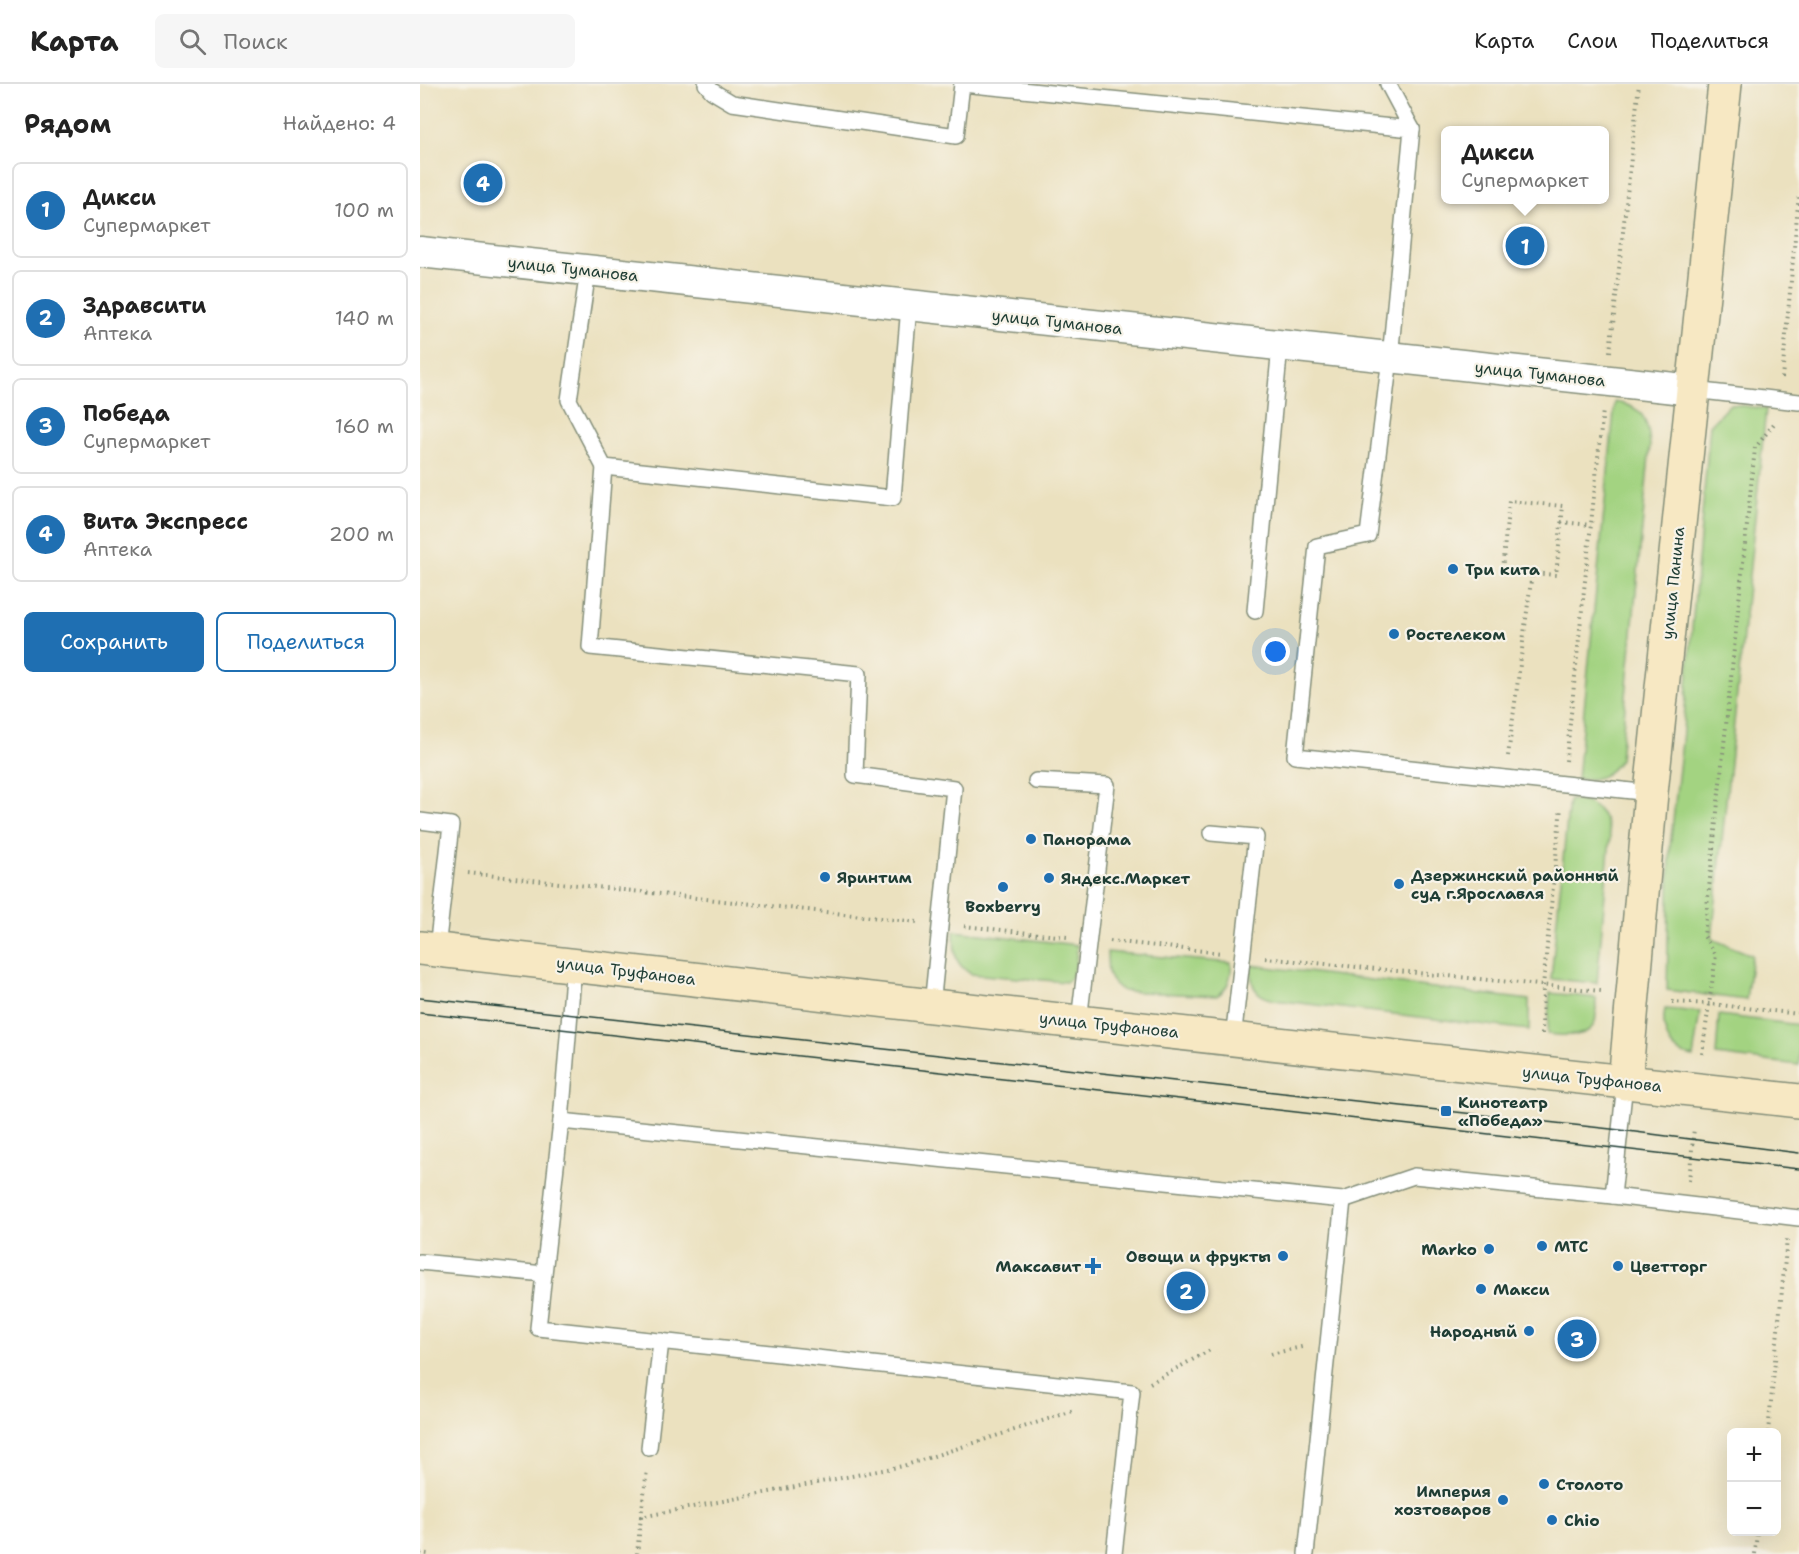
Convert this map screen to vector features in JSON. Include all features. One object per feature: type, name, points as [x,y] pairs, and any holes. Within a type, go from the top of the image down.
[{"type":"street","name":"улица Панина","points":[[1625,1083],[1651,793],[1725,84]]},
{"type":"street","name":"улица Туманова","points":[[420,252],[1693,390]]},
{"type":"street","name":"улица Труфанова","points":[[428,948],[1799,1101]]},
{"type":"lane","points":[[706,84],[712,91],[732,103],[956,136],[962,84],[1412,129]]},
{"type":"lane","points":[[1388,84],[1412,129],[1390,358],[1368,535],[1317,546],[1295,756],[1651,793]]},
{"type":"lane","points":[[588,271],[569,400],[604,467],[590,647],[859,674],[855,776],[954,788],[932,1006]]},
{"type":"lane","points":[[604,467],[893,498],[909,306]]},
{"type":"lane","points":[[1255,611],[1280,346]]},
{"type":"lane","points":[[1693,390],[1799,402]]},
{"type":"lane","points":[[1036,781],[1107,785],[1079,1021]]},
{"type":"lane","points":[[420,821],[451,825],[446,870],[428,948]]},
{"type":"lane","points":[[1210,833],[1256,837],[1233,1039]]},
{"type":"lane","points":[[574,964],[561,1121],[538,1328],[1132,1392],[1114,1554]]},
{"type":"lane","points":[[1613,1196],[1625,1083]]},
{"type":"lane","points":[[561,1121],[1343,1200],[1414,1176],[1794,1217]]},
{"type":"lane","points":[[1306,1554],[1343,1200]]},
{"type":"lane","points":[[420,1262],[544,1274]]},
{"type":"lane","points":[[649,1448],[661,1341]]},
{"type":"path","points":[[1542,1034],[1543,986],[1606,381],[1640,84]]},
{"type":"path","points":[[1702,1054],[1711,1004],[1716,955],[1704,936],[1755,448],[1778,418],[1799,194]]},
{"type":"path","points":[[1509,501],[1563,507],[1556,575],[1532,573],[1502,570],[1509,501]]},
{"type":"path","points":[[1561,522],[1592,525]]},
{"type":"path","points":[[1505,777],[1532,573]]},
{"type":"path","points":[[446,870],[1603,992]]},
{"type":"path","points":[[1672,1002],[1799,1014]]},
{"type":"path","points":[[1686,1204],[1694,1128]]},
{"type":"path","points":[[1768,1428],[1794,1217]]},
{"type":"path","points":[[1271,1354],[1328,1341]]},
{"type":"path","points":[[1132,1392],[1212,1349]]},
{"type":"path","points":[[641,1517],[903,1466],[1078,1410]]},
{"type":"path","points":[[637,1554],[649,1448]]},
{"type":"path","points":[[1755,1554],[1757,1536]]},
{"type":"path","points":[[420,1553],[428,1554]]},
{"type":"green space","points":[[1615,402],[1632,407],[1642,415],[1650,445],[1620,759],[1612,770],[1602,776],[1577,779]]},
{"type":"green space","points":[[1730,404],[1766,409],[1712,939],[1752,955],[1746,1000],[1667,990],[1670,847],[1682,742],[1710,425]]},
{"type":"green space","points":[[1569,800],[1586,802],[1598,809],[1606,821],[1610,837],[1597,983],[1551,979]]},
{"type":"green space","points":[[954,931],[1077,945],[1073,975],[1066,982],[971,974],[960,965],[956,956]]},
{"type":"green space","points":[[1107,952],[1231,963],[1231,973],[1226,987],[1216,996],[1123,991],[1110,979]]},
{"type":"green space","points":[[1251,965],[1529,1000],[1529,1030],[1274,1000],[1257,992],[1253,984]]},
{"type":"green space","points":[[1550,993],[1596,998],[1596,1019],[1592,1028],[1587,1032],[1574,1035],[1547,1034]]},
{"type":"green space","points":[[1665,1009],[1700,1012],[1693,1057],[1681,1053],[1670,1044],[1664,1027]]},
{"type":"green space","points":[[1719,1015],[1799,1025],[1799,1065],[1716,1055]]},
{"type":"tram line","points":[[420,998],[1620,1130],[1799,1153]]},
{"type":"tram line","points":[[420,1013],[1799,1169]]},
{"type":"place","name":"Вита Экспресс","points":[[483,183]]},
{"type":"place","name":"Дикси","points":[[1525,246]]},
{"type":"place","name":"Три кита","points":[[1453,569]]},
{"type":"place","name":"Ростелеком","points":[[1394,634]]},
{"type":"place","name":"Панорама","points":[[1031,839]]},
{"type":"place","name":"Яринтим","points":[[825,877]]},
{"type":"place","name":"Яндекс.Маркет","points":[[1049,878]]},
{"type":"place","name":"Дзержинский районный суд г.Ярославля","points":[[1399,884]]},
{"type":"place","name":"Boxberry","points":[[1003,887]]},
{"type":"place","name":"Кинотеатр «Победа»","points":[[1446,1111]]},
{"type":"place","name":"МТС","points":[[1542,1246]]},
{"type":"place","name":"Marko","points":[[1489,1249]]},
{"type":"place","name":"Овощи и фрукты","points":[[1283,1256]]},
{"type":"place","name":"Максавит","points":[[1093,1266]]},
{"type":"place","name":"Цветторг","points":[[1618,1266]]},
{"type":"place","name":"Макси","points":[[1481,1289]]},
{"type":"place","name":"Здравсити","points":[[1186,1291]]},
{"type":"place","name":"Народный","points":[[1529,1331]]},
{"type":"place","name":"Победа","points":[[1577,1339]]},
{"type":"place","name":"Столото","points":[[1544,1484]]},
{"type":"place","name":"Империя хозтоваров","points":[[1503,1500]]},
{"type":"place","name":"Chio","points":[[1552,1520]]}]
